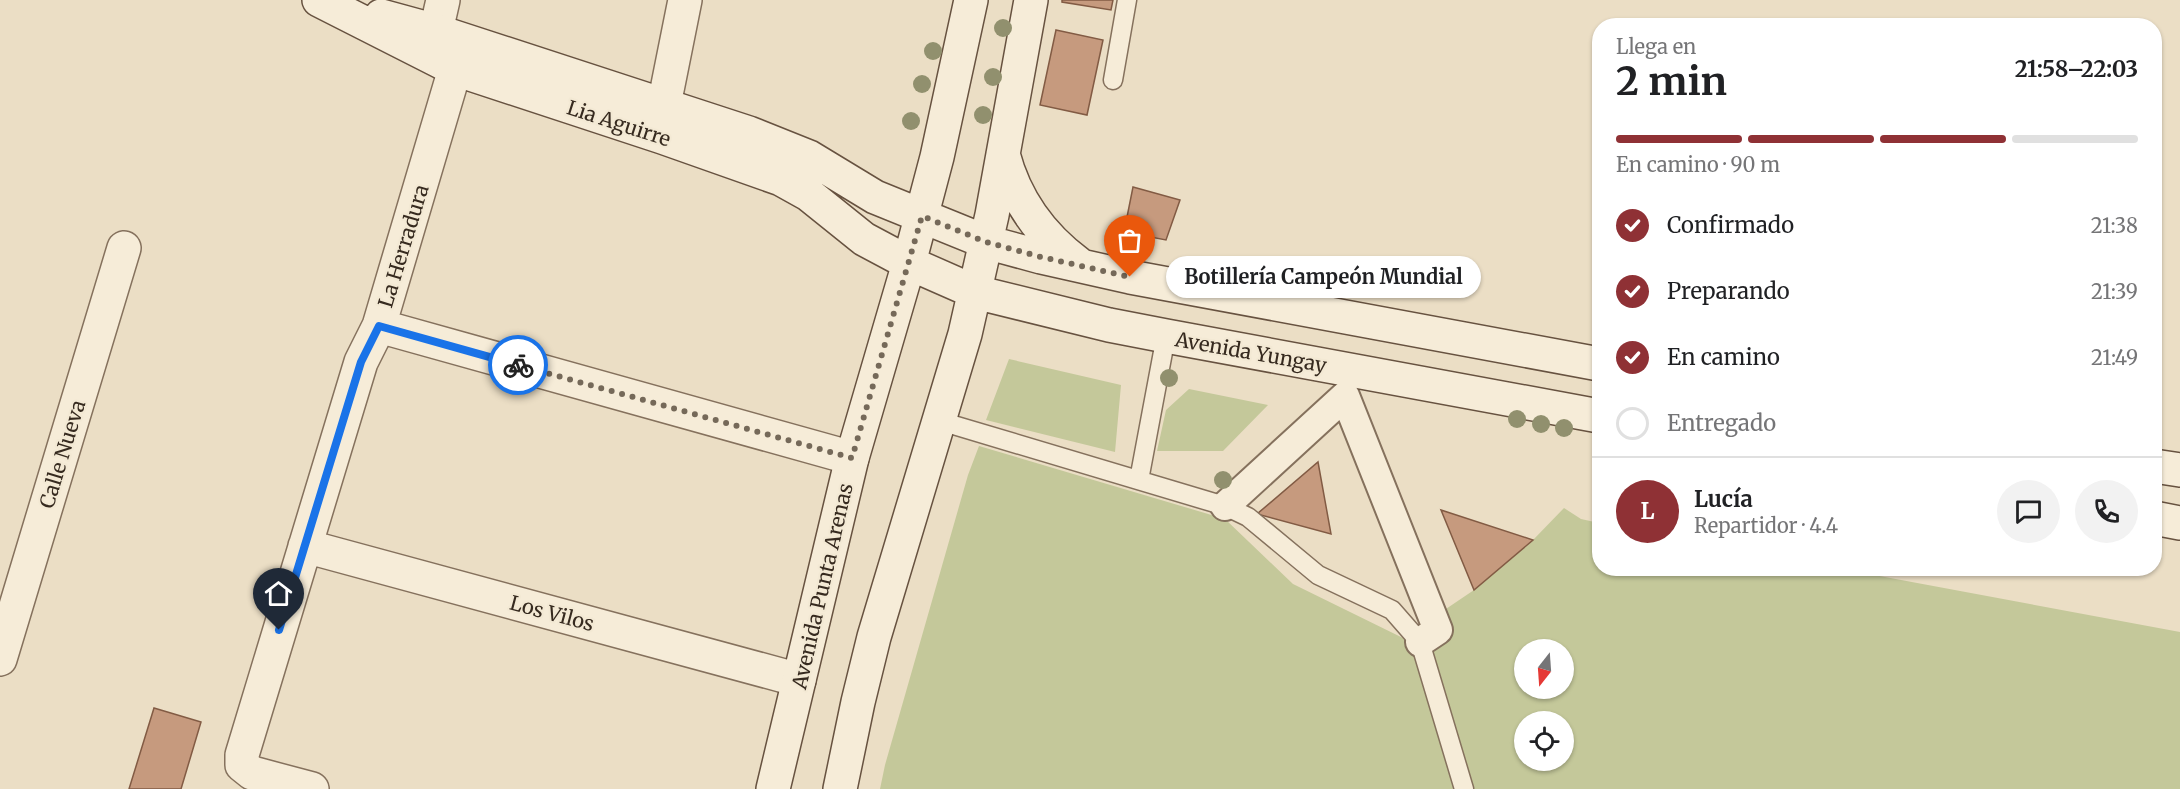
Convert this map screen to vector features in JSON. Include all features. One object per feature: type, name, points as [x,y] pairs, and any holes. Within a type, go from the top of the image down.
[{"type":"main road","name":"Lia Aguirre","points":[[320,0],[439,15],[664,105],[749,133],[809,157],[875,197],[922,216]]},
{"type":"main road","name":"Lia Aguirre","points":[[320,0],[455,69],[728,159],[781,179],[808,194],[853,232],[909,264]]},
{"type":"main road","points":[[664,105],[685,0]]},
{"type":"main road","name":"Avenida Punta Arenas","points":[[772,789],[852,458],[922,216],[945,123],[970,0]]},
{"type":"main road","points":[[840,789],[874,637],[957,367],[986,242],[1031,0]]},
{"type":"main road","name":"La Herradura","points":[[312,789],[252,772],[242,765],[242,754],[361,362],[379,326],[455,69]]},
{"type":"main road","points":[[1003,152],[1008,174],[1034,222],[1052,242],[1083,267]]},
{"type":"main road","points":[[922,216],[986,242],[1083,267],[1172,286],[1592,363]]},
{"type":"main road","name":"Calle Nueva","points":[[0,659],[124,248]]},
{"type":"main road","name":"Avenida Yungay","points":[[909,264],[975,292],[1109,325],[1592,415]]},
{"type":"main road","points":[[379,326],[852,458]]},
{"type":"main road","points":[[2162,467],[2180,470]]},
{"type":"main road","points":[[2162,520],[2180,523]]},
{"type":"main road","name":"Los Vilos","points":[[305,546],[799,680]]},
{"type":"street","points":[[1225,506],[1345,396],[1438,630],[1420,642]]},
{"type":"lane","points":[[1113,80],[1127,0]]},
{"type":"lane","points":[[1139,480],[1166,336]]},
{"type":"lane","points":[[940,421],[1225,506],[1248,517],[1318,575],[1392,610],[1420,642],[1464,789]]},
{"type":"green space","points":[[1009,359],[1121,385],[1115,452],[986,420]]},
{"type":"green space","points":[[1189,389],[1268,405],[1223,451],[1157,451],[1166,410]]},
{"type":"green space","points":[[979,446],[1225,519],[1293,584],[1403,638],[1474,590],[1533,540],[1564,508],[1581,519],[1592,521],[1592,576],[1880,576],[2180,632],[2180,789],[880,789],[968,475]]},
{"type":"building","points":[[1062,0],[1113,0],[1111,10],[1062,2]]},
{"type":"building","points":[[1056,30],[1103,40],[1087,115],[1040,105]]},
{"type":"building","points":[[1133,187],[1180,200],[1166,240],[1124,232]]},
{"type":"building","points":[[1318,462],[1331,534],[1257,514]]},
{"type":"building","points":[[1441,510],[1533,540],[1474,590]]},
{"type":"building","points":[[154,708],[201,722],[181,789],[129,789]]},
{"type":"way so far","points":[[518,365],[852,458],[922,216],[986,242],[1130,277]]},
{"type":"place","name":"Botillería Campeón Mundial","points":[[1130,277]]},
{"type":"route","points":[[279,630],[361,362],[379,326],[518,365]]}]
